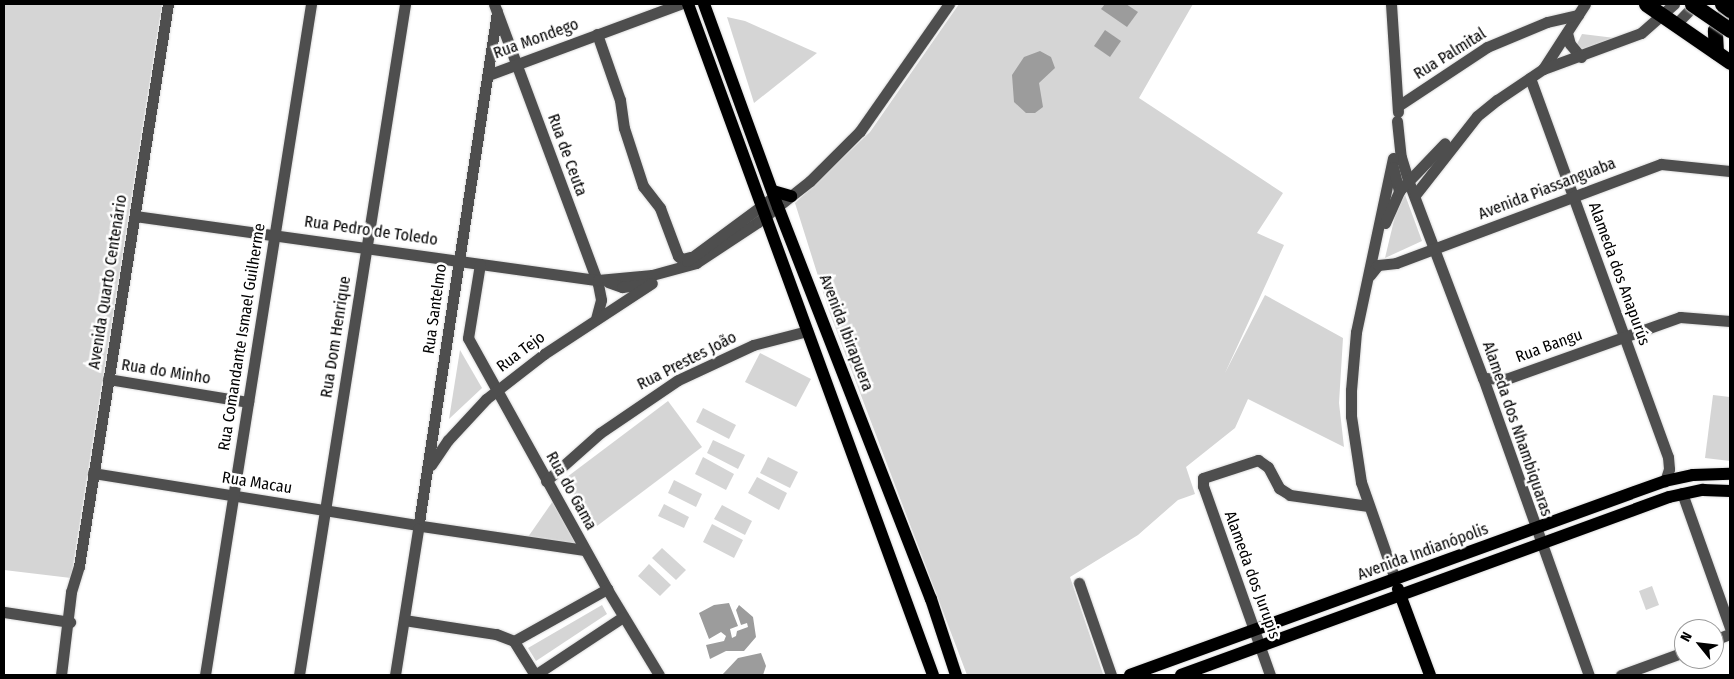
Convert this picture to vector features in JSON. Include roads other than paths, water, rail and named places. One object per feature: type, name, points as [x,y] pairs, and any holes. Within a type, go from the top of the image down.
[{"type":"highway","points":[[1646,4],[1730,62]]},
{"type":"highway","points":[[1694,4],[1730,30]]},
{"type":"highway","points":[[1722,4],[1730,10]]},
{"type":"highway","points":[[1716,52],[1716,26],[1730,5]]},
{"type":"main road","points":[[688,4],[933,675]]},
{"type":"main road","name":"Avenida Ibirapuera","points":[[704,4],[775,198],[931,599],[956,675]]},
{"type":"main road","points":[[775,198],[791,196]]},
{"type":"main road","name":"Avenida Indianópolis","points":[[1130,675],[1665,482],[1693,475],[1730,474]]},
{"type":"main road","name":"Avenida Indianópolis","points":[[1181,675],[1682,493],[1730,491]]},
{"type":"main road","points":[[1395,579],[1430,675]]},
{"type":"street","name":"Avenida Quarto Centenário","points":[[62,675],[72,592],[79,566],[168,4]]},
{"type":"street","name":"Rua Comandante Ismael Guilherme","points":[[205,675],[311,4]]},
{"type":"street","name":"Rua Dom Henrique","points":[[299,675],[404,4]]},
{"type":"street","name":"Rua Mondego","points":[[488,74],[680,4]]},
{"type":"street","points":[[791,196],[860,131],[949,4]]},
{"type":"street","points":[[1391,4],[1398,106],[1397,121],[1393,158],[1356,332],[1351,408],[1356,457],[1368,506],[1395,579]]},
{"type":"street","points":[[1543,69],[1585,4]]},
{"type":"street","points":[[1670,19],[1674,4]]},
{"type":"street","points":[[1414,195],[1477,116],[1543,69],[1582,57],[1641,33],[1670,19],[1694,4]]},
{"type":"street","name":"Rua de Ceuta","points":[[496,8],[599,280],[601,300],[596,319]]},
{"type":"street","name":"Rua Santelmo","points":[[394,675],[429,468],[458,260],[488,74],[496,8]]},
{"type":"street","name":"Rua Palmital","points":[[1398,106],[1487,47],[1547,22],[1578,15]]},
{"type":"street","points":[[1567,33],[1570,44],[1582,57]]},
{"type":"street","points":[[597,34],[620,100],[624,128],[643,186],[660,208],[681,261]]},
{"type":"street","name":"Alameda dos Anapurús","points":[[1530,78],[1668,457],[1670,469],[1665,482]]},
{"type":"street","name":"Alameda dos Nhambiquaras","points":[[1397,121],[1398,136],[1408,180],[1483,378],[1588,675]]},
{"type":"street","points":[[1366,280],[1378,265],[1375,249],[1399,191],[1459,131],[1461,134]]},
{"type":"street","points":[[1398,136],[1410,159],[1416,163],[1428,161]]},
{"type":"street","points":[[1393,158],[1399,191]]},
{"type":"street","name":"Avenida Piassanguaba","points":[[1378,265],[1396,263],[1661,164],[1730,172]]},
{"type":"street","name":"Rua Pedro de Toledo","points":[[681,261],[696,263],[764,212],[775,198]]},
{"type":"street","name":"Rua Pedro de Toledo","points":[[135,216],[275,233],[599,280],[622,287],[652,279],[764,212]]},
{"type":"street","points":[[448,335],[468,338],[480,264]]},
{"type":"street","name":"Rua Tejo","points":[[429,468],[467,418],[497,391],[652,279]]},
{"type":"street","name":"Rua Bangu","points":[[1483,378],[1506,379],[1680,317],[1730,321]]},
{"type":"street","name":"Rua Prestes João","points":[[546,481],[600,433],[678,380],[753,345],[807,331]]},
{"type":"street","name":"Rua do Gama","points":[[468,338],[606,589],[659,675]]},
{"type":"street","name":"Rua do Minho","points":[[108,379],[248,402]]},
{"type":"street","name":"Alameda dos Jurupis","points":[[1270,675],[1203,486],[1207,475],[1258,460],[1268,467],[1279,488],[1286,494],[1368,506]]},
{"type":"street","name":"Rua Macau","points":[[93,473],[584,550]]},
{"type":"street","points":[[1682,493],[1730,628]]},
{"type":"street","points":[[1079,583],[1112,675]]},
{"type":"street","points":[[514,641],[606,589]]},
{"type":"street","points":[[4,612],[70,619]]},
{"type":"street","points":[[404,620],[496,634],[514,641],[535,675],[623,617]]},
{"type":"street","points":[[1621,675],[1674,656]]}]
